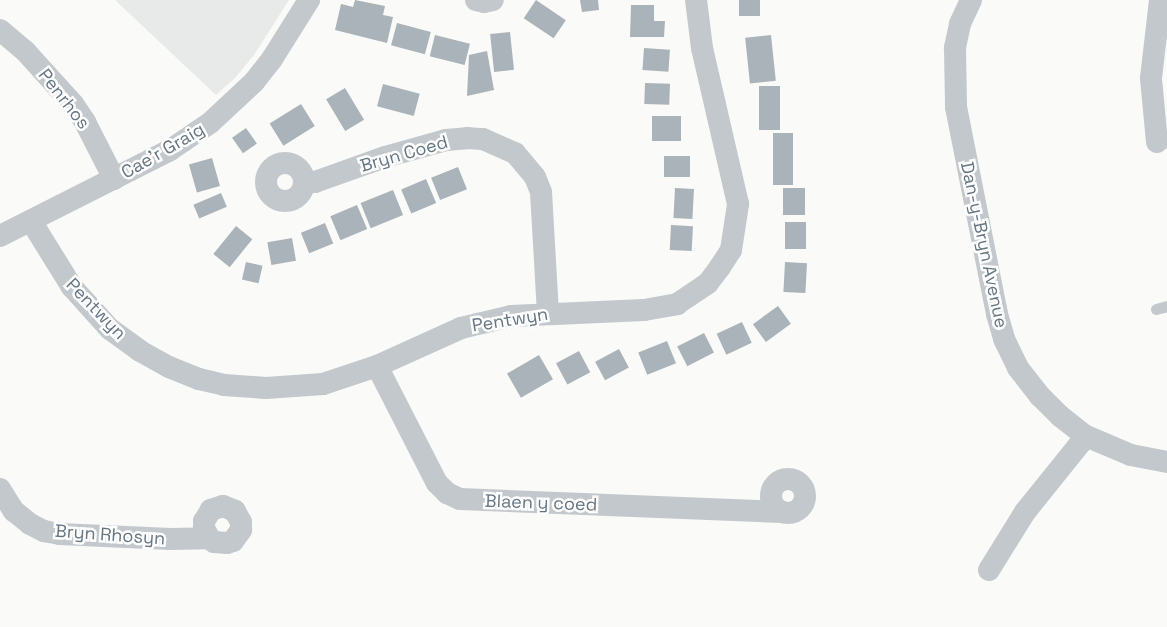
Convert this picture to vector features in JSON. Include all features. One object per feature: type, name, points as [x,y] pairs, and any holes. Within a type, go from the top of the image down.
[{"type":"street","name":"Cae'r Graig","points":[[0,236],[187,140],[224,111],[254,82],[287,38],[309,0]]},
{"type":"street","points":[[476,0],[484,2],[494,0]]},
{"type":"street","name":"Pentwyn","points":[[30,221],[72,287],[110,329],[140,351],[169,367],[224,385],[266,388],[323,384],[377,366],[461,328],[511,316],[644,310],[677,304],[708,283],[731,250],[738,204],[702,48],[696,0]]},
{"type":"street","name":"Dan-y-Bryn Avenue","points":[[970,0],[960,24],[955,48],[956,107],[997,314],[1004,339],[1018,368],[1040,396],[1060,416],[1086,436],[1131,455],[1167,462]]},
{"type":"street","points":[[1157,142],[1151,78],[1160,0]]},
{"type":"street","name":"Penrhos","points":[[0,30],[26,52],[73,104],[85,122],[114,179]]},
{"type":"street","name":"Bryn Coed","points":[[304,181],[315,182],[385,157],[446,140],[467,138],[483,140],[515,152],[535,177],[541,192],[548,313]]},
{"type":"street","name":"Blaen y coed","points":[[377,366],[437,483],[447,493],[460,499],[783,512]]},
{"type":"street","points":[[989,570],[1025,512],[1086,436]]},
{"type":"street","name":"Bryn Rhosyn","points":[[0,489],[14,512],[30,524],[44,531],[60,534],[161,539],[209,538]]},
{"type":"shaded area","points":[[115,0],[289,0],[254,55],[235,78],[216,95]]},
{"type":"building","points":[[355,0],[385,6],[383,15],[393,17],[387,43],[335,30],[341,4],[353,7]]},
{"type":"building","points":[[536,0],[566,20],[554,38],[524,18]]},
{"type":"building","points":[[580,0],[598,0],[599,10],[582,12]]},
{"type":"building","points":[[739,0],[760,0],[760,16],[739,16]]},
{"type":"building","points":[[631,5],[654,5],[654,21],[665,21],[664,37],[630,37]]},
{"type":"building","points":[[397,23],[431,32],[425,54],[391,45]]},
{"type":"building","points":[[510,32],[514,70],[494,72],[490,34]]},
{"type":"building","points":[[435,35],[470,44],[465,65],[430,56]]},
{"type":"building","points":[[771,35],[776,81],[750,83],[745,38]]},
{"type":"building","points":[[644,48],[670,50],[668,72],[642,70]]},
{"type":"building","points":[[487,51],[494,90],[467,96],[469,55]]},
{"type":"building","points":[[645,83],[670,84],[669,105],[644,104]]},
{"type":"building","points":[[383,84],[420,94],[414,116],[377,106]]},
{"type":"building","points":[[759,86],[780,86],[780,130],[759,130]]},
{"type":"building","points":[[345,88],[364,120],[345,131],[326,99]]},
{"type":"building","points":[[301,104],[315,126],[283,146],[270,124]]},
{"type":"building","points":[[652,116],[681,116],[681,141],[652,141]]},
{"type":"building","points":[[246,128],[257,144],[243,153],[232,138]]},
{"type":"building","points":[[773,133],[793,133],[793,185],[773,185]]},
{"type":"building","points":[[664,156],[690,156],[690,177],[664,177]]},
{"type":"building","points":[[212,158],[220,186],[197,192],[189,165]]},
{"type":"building","points":[[458,167],[467,189],[440,200],[431,178]]},
{"type":"building","points":[[426,179],[436,203],[411,213],[401,190]]},
{"type":"building","points":[[675,188],[694,189],[692,219],[673,218]]},
{"type":"building","points":[[783,188],[805,188],[805,215],[783,215]]},
{"type":"building","points":[[393,190],[403,215],[371,228],[361,203]]},
{"type":"building","points":[[221,193],[227,207],[199,219],[193,205]]},
{"type":"building","points":[[357,205],[367,229],[340,240],[330,216]]},
{"type":"building","points":[[785,222],[806,222],[806,249],[785,249]]},
{"type":"building","points":[[325,223],[333,243],[309,253],[301,233]]},
{"type":"building","points":[[671,225],[693,226],[692,251],[670,250]]},
{"type":"building","points":[[236,226],[252,239],[230,267],[213,254]]},
{"type":"building","points":[[292,238],[296,261],[271,265],[267,242]]},
{"type":"building","points":[[246,262],[263,266],[259,283],[242,280]]},
{"type":"building","points":[[785,262],[807,263],[805,293],[783,292]]},
{"type":"building","points":[[778,306],[791,324],[766,342],[753,324]]},
{"type":"building","points":[[742,322],[752,343],[726,355],[717,334]]},
{"type":"building","points":[[704,333],[714,353],[687,366],[677,347]]},
{"type":"building","points":[[667,341],[676,363],[647,375],[638,353]]},
{"type":"building","points":[[619,349],[629,368],[605,380],[595,362]]},
{"type":"building","points":[[579,351],[590,372],[567,384],[556,363]]},
{"type":"building","points":[[539,355],[553,379],[521,398],[507,374]]}]
